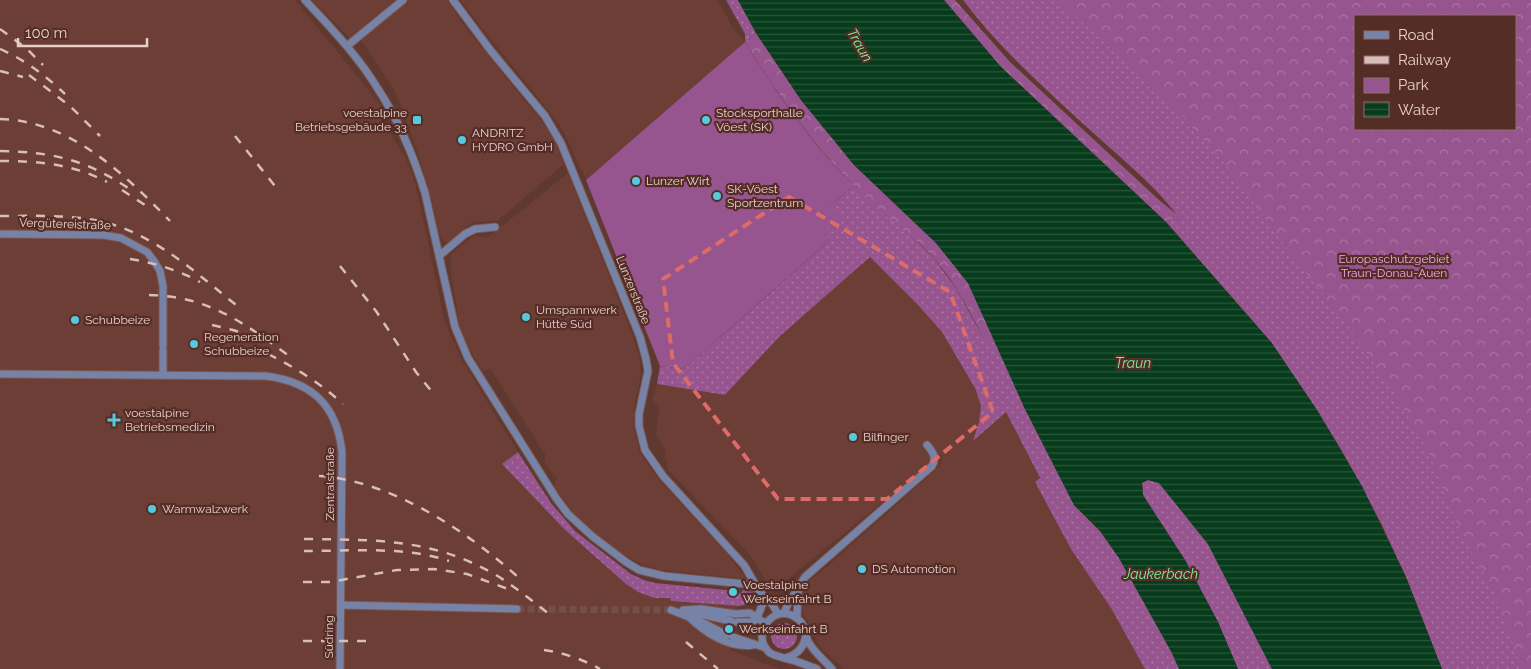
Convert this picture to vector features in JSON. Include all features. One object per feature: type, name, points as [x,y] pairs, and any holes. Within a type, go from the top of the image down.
[{"type":"street","points":[[306,0],[347,46],[378,88],[406,141],[425,193],[454,327],[468,358],[568,514],[610,551],[639,570],[664,576],[745,584],[758,589]]},
{"type":"street","points":[[347,46],[403,0]]},
{"type":"street","name":"Lunzerstraße","points":[[454,0],[492,51],[545,116],[561,143],[640,337],[646,358],[647,380],[641,402],[639,426],[645,450],[663,476],[744,565],[764,598],[781,614]]},
{"type":"street","points":[[439,256],[465,234],[476,229],[495,227]]},
{"type":"street","name":"Vergütereistraße","points":[[0,234],[103,235],[121,238],[147,252],[160,271],[163,286],[163,375]]},
{"type":"street","name":"Zentralstraße","points":[[0,374],[254,376],[279,378],[302,386],[329,409],[338,427],[342,452],[341,605]]},
{"type":"street","points":[[686,613],[701,609],[728,613],[750,613],[757,618],[767,621],[781,614],[806,577],[932,466],[935,458],[927,445]]},
{"type":"street","points":[[797,618],[798,588]]},
{"type":"street","points":[[686,613],[734,622],[752,622],[757,618],[764,598]]},
{"type":"street","name":"Lunzerstraße","points":[[764,598],[767,621],[762,633],[763,644],[766,648]]},
{"type":"street","points":[[772,604],[781,607],[788,604]]},
{"type":"street","points":[[341,605],[517,609]]},
{"type":"street","name":"Südring","points":[[340,669],[341,605]]},
{"type":"street","points":[[686,613],[730,636],[766,648],[774,655],[817,669]]},
{"type":"street","points":[[686,613],[705,632],[741,646],[754,644]]},
{"type":"street","points":[[781,614],[797,618],[803,625],[809,643],[832,669]]},
{"type":"street","points":[[785,658],[802,648],[806,635]]},
{"type":"highlighted area","points":[[789,197],[950,292],[993,412],[887,499],[778,499],[673,363],[663,279]]},
{"type":"shaded area","points":[[0,0],[295,0],[380,104],[382,120],[405,157],[418,195],[444,318],[449,332],[463,362],[518,452],[503,464],[565,530],[626,584],[638,592],[654,598],[671,598],[671,601],[739,606],[730,650],[779,669],[0,669]]},
{"type":"shaded area","points":[[312,0],[396,0],[350,38]]},
{"type":"shaded area","points":[[407,0],[447,0],[465,27],[543,123],[555,141],[564,164],[497,221],[472,222],[451,241],[446,242],[442,240],[438,233],[435,213],[419,156],[395,91],[361,40]]},
{"type":"shaded area","points":[[460,0],[718,0],[733,28],[745,42],[586,180],[559,124]]},
{"type":"shaded area","points":[[568,173],[631,331],[639,356],[641,375],[635,401],[633,425],[640,453],[658,479],[725,551],[746,579],[661,570],[644,565],[615,549],[593,531],[575,515],[554,487],[557,479],[544,462],[546,456],[490,368],[483,372],[461,334],[451,273],[451,254],[475,235],[487,238]]},
{"type":"shaded area","points":[[870,257],[942,332],[975,388],[981,406],[974,440],[1006,411],[1040,479],[1035,483],[1111,608],[1145,669],[844,669],[820,647],[803,613],[802,600],[799,599],[802,590],[811,579],[940,466],[942,454],[772,592],[751,556],[668,470],[667,461],[664,458],[666,451],[656,436],[659,408],[652,400],[657,384],[725,395],[779,337]]},
{"type":"green space","points":[[726,0],[738,0],[756,33],[745,42],[745,34]]},
{"type":"green space","points":[[944,0],[955,0],[1010,62],[1159,200],[1185,221],[1175,219],[1166,222],[1001,67]]},
{"type":"green space","name":"Europaschutzgebiet Traun-Donau-Auen","points":[[963,0],[1531,0],[1531,669],[1442,669],[1406,577],[1381,523],[1342,451],[1271,342],[1166,222],[1175,219],[1181,220],[1163,198],[1132,167],[1028,72],[994,37]]},
{"type":"green space","name":"Europaschutzgebiet Traun-Donau-Auen","points":[[1058,0],[1531,0],[1531,669],[1522,669],[1494,592],[1460,531],[1428,451],[1388,383],[1345,322],[1283,243],[1226,165],[1172,104]]},
{"type":"green space","points":[[756,33],[801,100],[854,165],[936,243],[968,283],[995,341],[987,346],[956,289],[934,258],[855,188],[805,130],[780,96],[745,42]]},
{"type":"green space","name":"SK-Vöest Sportzentrum","points":[[745,42],[795,117],[854,186],[829,206],[840,219],[823,231],[830,240],[684,369],[660,366],[586,180]]},
{"type":"green space","points":[[854,186],[934,258],[957,290],[987,345],[995,341],[1024,407],[1074,505],[1100,531],[1119,558],[1179,669],[1145,669],[1111,608],[1071,549],[1035,482],[1040,478],[1006,412],[973,441],[979,422],[981,406],[975,388],[942,332],[870,257],[779,337],[725,395],[657,384],[660,366],[684,369],[829,241],[823,231],[829,206]]},
{"type":"green space","points":[[518,452],[551,503],[575,531],[631,574],[655,583],[736,591],[741,594],[745,590],[750,591],[758,598],[750,604],[739,606],[671,601],[670,598],[654,598],[638,592],[626,584],[565,530],[502,464]]},
{"type":"green space","points":[[1148,480],[1159,483],[1208,544],[1272,669],[1238,669],[1218,622],[1185,560],[1143,495],[1142,482]]},
{"type":"green space","points":[[784,623],[793,627],[797,636],[793,645],[784,649],[775,645],[771,636],[775,627]]},
{"type":"water","name":"Traun","points":[[738,0],[944,0],[1001,67],[1166,222],[1271,342],[1317,410],[1362,486],[1406,577],[1442,669],[1272,669],[1208,544],[1159,483],[1148,480],[1142,483],[1143,495],[1185,560],[1218,622],[1238,669],[1179,669],[1119,558],[1100,531],[1074,505],[1024,407],[968,283],[936,243],[854,165],[801,100],[756,33]]},
{"type":"tunnel","points":[[517,609],[671,610]]},
{"type":"railway","points":[[0,29],[26,48],[43,65]]},
{"type":"railway","points":[[0,49],[34,68],[65,94]]},
{"type":"railway","points":[[0,71],[23,77]]},
{"type":"railway","points":[[29,75],[70,106],[100,136]]},
{"type":"railway","points":[[0,119],[26,122],[50,129],[73,139],[114,168],[170,221]]},
{"type":"railway","points":[[235,136],[275,186]]},
{"type":"railway","points":[[0,151],[37,153],[69,160],[100,171],[131,190]]},
{"type":"railway","points":[[0,161],[68,167],[107,182]]},
{"type":"railway","points":[[122,190],[151,209]]},
{"type":"railway","points":[[0,216],[81,218],[104,222],[125,229],[145,238],[183,262],[236,305]]},
{"type":"railway","points":[[130,259],[166,268],[200,282]]},
{"type":"railway","points":[[340,266],[376,311],[416,372],[433,393]]},
{"type":"railway","points":[[149,295],[171,297],[209,307],[243,324],[293,359]]},
{"type":"railway","points":[[212,325],[259,339]]},
{"type":"railway","points":[[268,354],[307,376],[343,404]]},
{"type":"railway","points":[[319,476],[373,487],[426,511],[475,542],[518,577]]},
{"type":"railway","points":[[304,539],[379,541],[426,548],[449,554],[496,575],[548,613]]},
{"type":"railway","points":[[304,551],[396,551],[432,556],[449,561]]},
{"type":"railway","points":[[303,582],[330,582],[397,570],[434,569],[467,574],[508,589]]},
{"type":"railway","points":[[303,641],[374,641]]},
{"type":"railway","points":[[686,642],[718,669]]},
{"type":"railway","points":[[544,650],[573,657],[600,669]]},
{"type":"place","name":"voestalpine Betriebsgebäude 33","points":[[417,120]]},
{"type":"place","name":"Stocksporthalle Vöest (SK)","points":[[706,120]]},
{"type":"place","name":"ANDRITZ HYDRO GmbH","points":[[462,140]]},
{"type":"place","name":"Lunzer Wirt","points":[[636,181]]},
{"type":"place","name":"SK-Vöest Sportzentrum","points":[[717,196]]},
{"type":"place","name":"Umspannwerk Hütte Süd","points":[[526,317]]},
{"type":"place","name":"Schubbeize","points":[[75,320]]},
{"type":"place","name":"Regeneration Schubbeize","points":[[194,344]]},
{"type":"place","name":"voestalpine Betriebsmedizin","points":[[114,420]]},
{"type":"place","name":"Bilfinger","points":[[853,437]]},
{"type":"place","name":"Warmwalzwerk","points":[[152,509]]},
{"type":"place","name":"DS Automotion","points":[[862,569]]},
{"type":"place","name":"Voestalpine Werkseinfahrt B","points":[[733,592]]},
{"type":"place","name":"Werkseinfahrt B","points":[[729,629]]},
{"type":"water label","name":"Jaukerbach","points":[[1161,574]]}]
